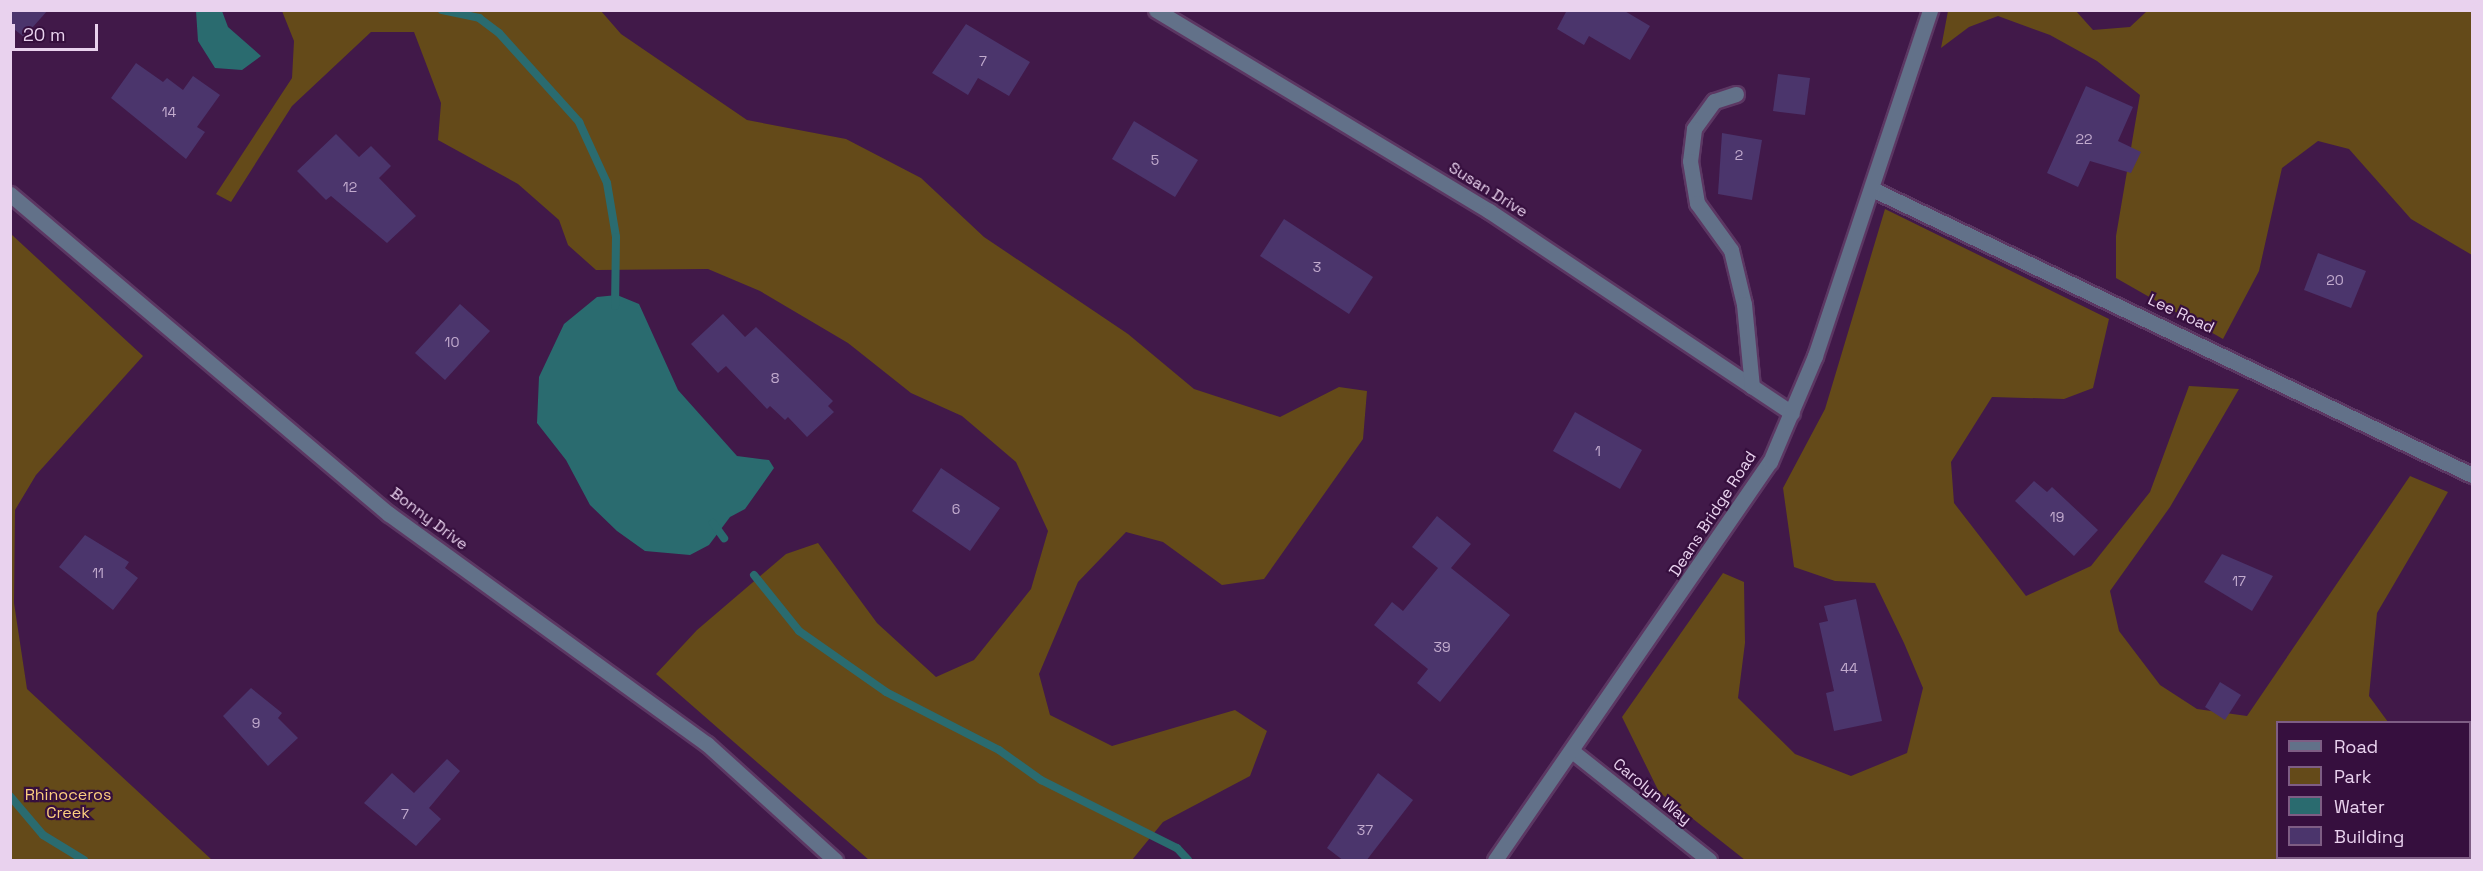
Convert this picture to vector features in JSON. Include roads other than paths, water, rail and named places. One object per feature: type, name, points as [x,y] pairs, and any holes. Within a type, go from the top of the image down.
[{"type":"street","name":"Susan Drive","points":[[1156,10],[1489,211],[1792,413]]},
{"type":"street","name":"Deans Bridge Road","points":[[1495,861],[1743,507],[1792,413],[1872,189],[1930,10]]},
{"type":"street","points":[[1736,94],[1714,101],[1694,129],[1690,161],[1696,203],[1731,250],[1744,304],[1752,387]]},
{"type":"street","name":"Lee Road","points":[[1872,189],[2472,475]]},
{"type":"street","name":"Bonny Drive","points":[[10,194],[389,514],[707,744],[835,861]]},
{"type":"street","name":"Carolyn Way","points":[[1572,751],[1709,861]]},
{"type":"water","points":[[196,11],[222,11],[228,27],[261,56],[242,70],[215,68],[198,41]]},
{"type":"water","points":[[617,295],[639,304],[678,390],[737,456],[769,460],[774,468],[745,509],[730,517],[709,545],[690,555],[645,551],[617,531],[590,505],[566,460],[537,423],[539,377],[564,324],[597,297]]},
{"type":"waterway","points":[[442,10],[479,18],[499,33],[579,122],[607,183],[616,237],[615,306]]},
{"type":"waterway","points":[[713,523],[724,538]]},
{"type":"waterway","points":[[754,575],[799,631],[886,692],[999,750],[1041,780],[1177,848],[1188,860]]},
{"type":"waterway","points":[[10,796],[43,835],[84,860]]},
{"type":"park label","name":"Rhinoceros Creek","points":[[68,804]]}]
